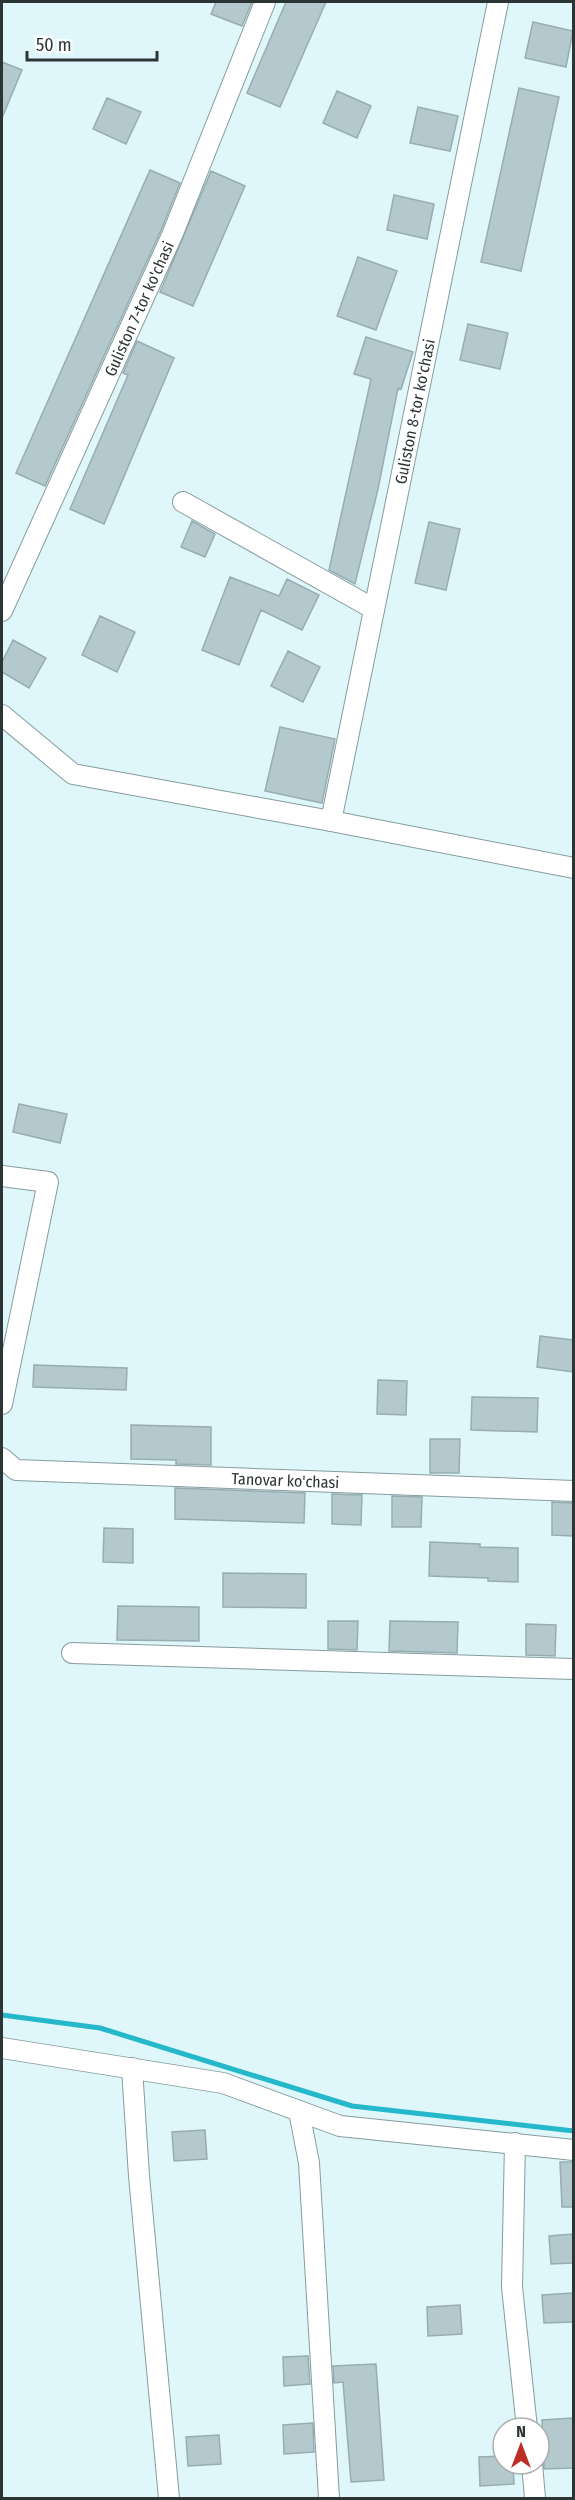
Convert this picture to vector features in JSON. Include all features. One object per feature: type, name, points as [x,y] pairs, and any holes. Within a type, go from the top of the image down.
[{"type":"street","name":"Guliston 7-tor ko'chasi","points":[[2,611],[173,233],[266,2]]},
{"type":"street","name":"Guliston 8-tor ko'chasi","points":[[331,821],[498,2]]},
{"type":"street","points":[[183,502],[374,609]]},
{"type":"street","points":[[2,715],[73,774],[573,868]]},
{"type":"street","points":[[2,1176],[48,1182],[2,1404]]},
{"type":"street","name":"Tanovar ko'chasi","points":[[2,1458],[16,1470],[573,1491]]},
{"type":"street","points":[[72,1653],[573,1669]]},
{"type":"street","points":[[2,2048],[223,2083],[340,2126],[573,2150]]},
{"type":"street","points":[[132,2068],[139,2176],[169,2499]]},
{"type":"street","points":[[299,2111],[309,2163],[329,2499]]},
{"type":"street","points":[[515,2143],[512,2287],[527,2416]]},
{"type":"street","points":[[532,2476],[535,2499]]},
{"type":"building","points":[[216,2],[252,2],[242,26],[211,14]]},
{"type":"building","points":[[286,2],[326,2],[280,107],[247,93]]},
{"type":"building","points":[[533,22],[573,31],[566,67],[525,58]]},
{"type":"building","points":[[2,62],[22,70],[2,118]]},
{"type":"building","points":[[519,88],[559,97],[521,271],[481,262]]},
{"type":"building","points":[[337,91],[371,106],[357,138],[323,123]]},
{"type":"building","points":[[107,98],[141,112],[126,144],[93,129]]},
{"type":"building","points":[[418,107],[458,116],[450,151],[410,143]]},
{"type":"building","points":[[150,170],[180,183],[162,228],[45,486],[16,473]]},
{"type":"building","points":[[211,171],[245,186],[193,306],[160,292]]},
{"type":"building","points":[[394,195],[434,204],[427,239],[387,230]]},
{"type":"building","points":[[358,257],[397,271],[376,330],[337,316]]},
{"type":"building","points":[[468,324],[508,333],[500,369],[460,360]]},
{"type":"building","points":[[366,337],[413,352],[401,389],[398,388],[378,489],[355,584],[329,570],[371,379],[354,374]]},
{"type":"building","points":[[137,341],[174,358],[104,524],[70,509],[128,375],[123,373]]},
{"type":"building","points":[[192,521],[215,534],[205,557],[181,547]]},
{"type":"building","points":[[429,522],[460,529],[446,590],[415,583]]},
{"type":"building","points":[[230,577],[279,596],[287,579],[319,595],[302,630],[261,610],[239,665],[202,650]]},
{"type":"building","points":[[100,616],[135,632],[117,672],[82,655]]},
{"type":"building","points":[[13,640],[46,658],[29,688],[2,672],[2,662]]},
{"type":"building","points":[[288,651],[320,667],[303,702],[271,686]]},
{"type":"building","points":[[280,727],[335,739],[322,803],[265,791]]},
{"type":"building","points":[[19,1104],[67,1114],[60,1143],[13,1132]]},
{"type":"building","points":[[540,1336],[573,1340],[573,1372],[537,1367]]},
{"type":"building","points":[[34,1365],[127,1368],[126,1390],[33,1387]]},
{"type":"building","points":[[378,1380],[407,1381],[406,1415],[377,1414]]},
{"type":"building","points":[[472,1397],[538,1398],[537,1432],[471,1430]]},
{"type":"building","points":[[131,1425],[211,1427],[211,1465],[176,1464],[176,1460],[131,1459]]},
{"type":"building","points":[[430,1439],[460,1439],[459,1473],[430,1473]]},
{"type":"building","points":[[175,1488],[305,1493],[304,1523],[175,1519]]},
{"type":"building","points":[[332,1494],[362,1495],[361,1525],[332,1524]]},
{"type":"building","points":[[392,1496],[422,1497],[421,1527],[392,1527]]},
{"type":"building","points":[[552,1502],[573,1503],[573,1536],[552,1535]]},
{"type":"building","points":[[104,1528],[133,1529],[133,1563],[103,1562]]},
{"type":"building","points":[[430,1542],[518,1548],[518,1582],[488,1581],[488,1578],[429,1576]]},
{"type":"building","points":[[223,1573],[306,1574],[306,1608],[223,1607]]},
{"type":"building","points":[[118,1606],[199,1607],[199,1641],[117,1640]]},
{"type":"building","points":[[328,1621],[358,1621],[357,1650],[328,1649]]},
{"type":"building","points":[[390,1621],[458,1622],[457,1653],[389,1651]]},
{"type":"building","points":[[526,1624],[556,1625],[555,1656],[526,1655]]},
{"type":"building","points":[[205,2130],[207,2159],[174,2161],[172,2132]]},
{"type":"building","points":[[560,2162],[573,2162],[573,2207],[562,2207]]},
{"type":"building","points":[[573,2234],[573,2263],[551,2264],[549,2236]]},
{"type":"building","points":[[573,2293],[573,2322],[544,2323],[542,2295]]},
{"type":"building","points":[[460,2305],[462,2334],[428,2336],[427,2307]]},
{"type":"building","points":[[308,2356],[310,2384],[284,2386],[283,2357]]},
{"type":"building","points":[[376,2364],[384,2480],[351,2482],[343,2382],[334,2383],[333,2366]]},
{"type":"building","points":[[573,2418],[573,2468],[551,2469],[551,2419]]},
{"type":"building","points":[[313,2423],[314,2452],[284,2454],[283,2425]]},
{"type":"building","points":[[219,2435],[221,2464],[188,2466],[186,2437]]},
{"type":"building","points":[[491,2456],[491,2476],[514,2476],[514,2484],[480,2486],[479,2457]]},
{"type":"waterway","points":[[2,2015],[100,2028],[352,2106],[574,2131]]}]
